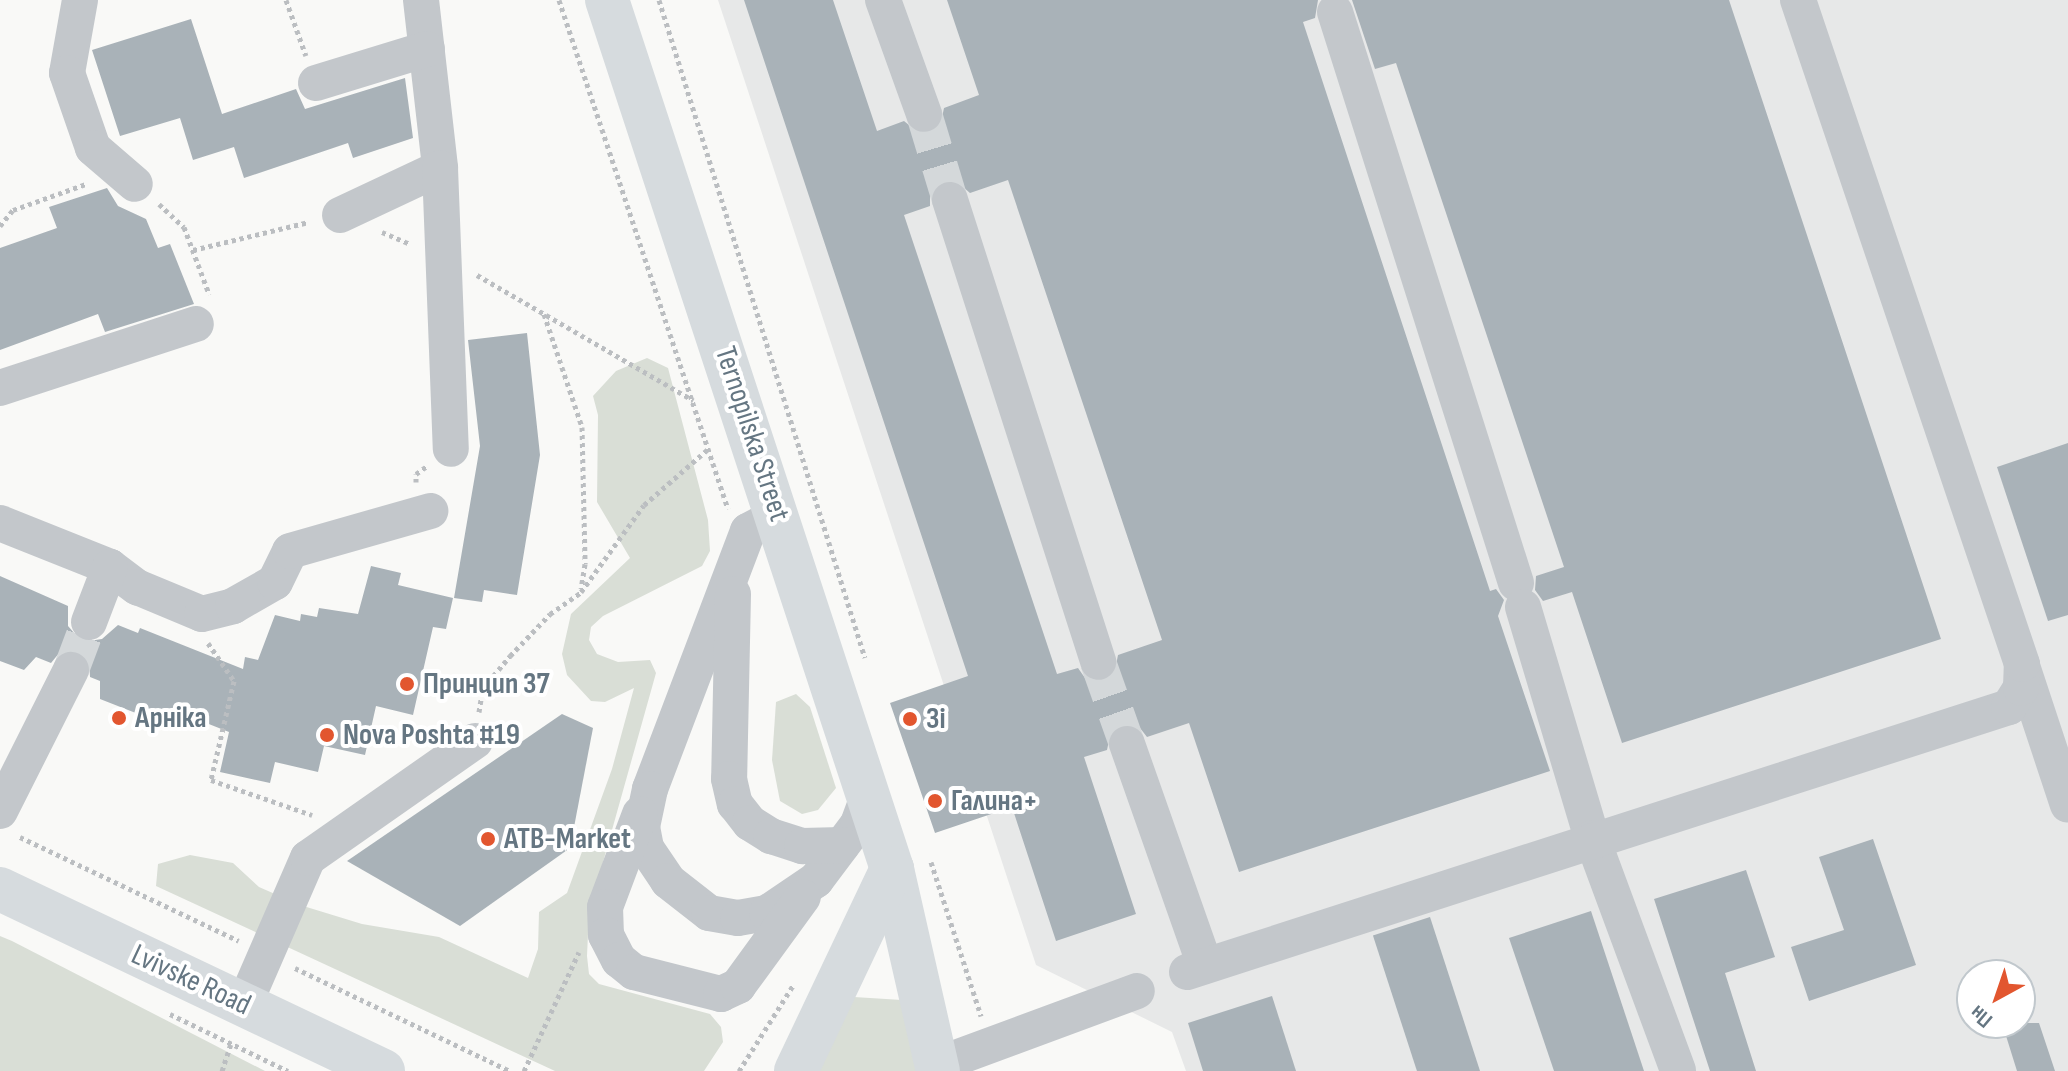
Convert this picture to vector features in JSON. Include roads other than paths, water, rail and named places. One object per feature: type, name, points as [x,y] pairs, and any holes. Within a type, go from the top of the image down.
[{"type":"main road","name":"Ternopilska Street","points":[[607,0],[868,796],[910,860],[938,1068]]},
{"type":"main road","points":[[796,1071],[910,860]]},
{"type":"main road","name":"Lvivske Road","points":[[0,889],[238,1024],[383,1071]]},
{"type":"lane","points":[[80,0],[67,73],[93,148],[128,177]]},
{"type":"lane","points":[[421,0],[440,168],[451,449]]},
{"type":"lane","points":[[883,0],[924,114]]},
{"type":"lane","points":[[1798,0],[2068,805]]},
{"type":"lane","points":[[1335,12],[1519,595],[1592,838],[1678,1071]]},
{"type":"lane","points":[[316,83],[427,49]]},
{"type":"lane","points":[[340,215],[440,168]]},
{"type":"lane","points":[[950,200],[1098,662]]},
{"type":"lane","points":[[0,388],[196,324]]},
{"type":"lane","points":[[0,523],[110,567],[137,587],[202,614],[233,606],[275,582],[290,551],[430,511]]},
{"type":"lane","points":[[778,515],[748,531],[605,907],[606,935],[619,960],[634,972],[721,994],[738,986],[858,824],[868,796]]},
{"type":"lane","points":[[89,622],[110,567]]},
{"type":"lane","points":[[734,572],[729,779],[735,804],[750,823],[771,836],[802,846],[842,845]]},
{"type":"lane","points":[[2009,707],[2021,688],[2022,664]]},
{"type":"lane","points":[[0,811],[71,670]]},
{"type":"lane","points":[[1127,744],[1196,969],[1592,838],[2009,707],[2027,713],[2047,736]]},
{"type":"lane","points":[[238,1024],[308,858],[475,741]]},
{"type":"lane","points":[[650,789],[642,827],[646,848],[668,881],[709,913],[738,918],[767,913],[816,880]]},
{"type":"lane","points":[[938,1068],[990,1044],[1137,991]]},
{"type":"tunnel","points":[[924,114],[950,200]]},
{"type":"tunnel","points":[[71,670],[89,622]]},
{"type":"tunnel","points":[[1098,662],[1127,744]]},
{"type":"place","name":"Принцип 37","points":[[407,684]]},
{"type":"place","name":"Арніка","points":[[119,718]]},
{"type":"place","name":"3i","points":[[910,719]]},
{"type":"place","name":"Nova Poshta #19","points":[[327,735]]},
{"type":"place","name":"Галина+","points":[[935,801]]},
{"type":"place","name":"ATB-Market","points":[[488,839]]}]
